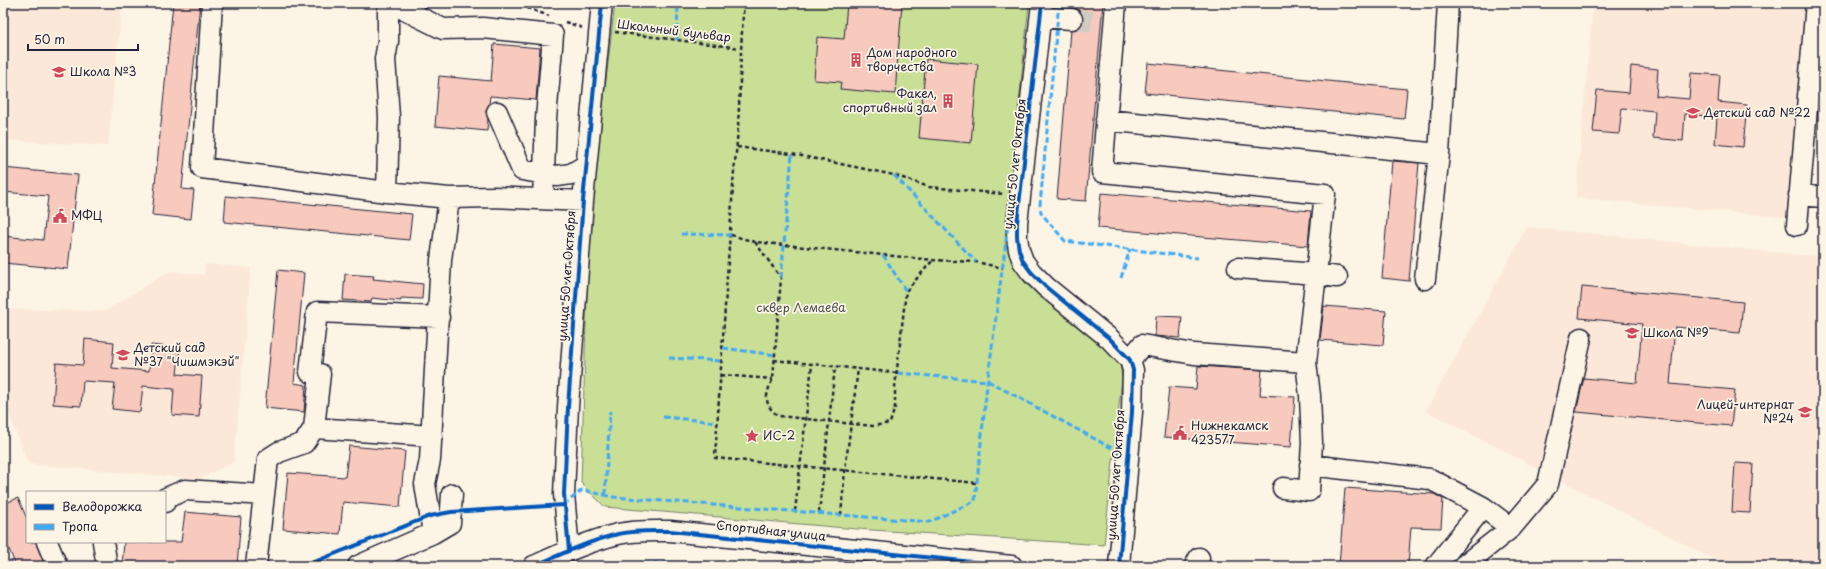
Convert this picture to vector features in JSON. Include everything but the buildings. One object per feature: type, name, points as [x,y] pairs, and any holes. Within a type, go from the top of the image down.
[{"type":"street","points":[[212,3],[202,168],[387,192],[449,198],[493,197],[583,201]]},
{"type":"street","points":[[387,192],[389,117],[385,59],[388,42],[388,3]]},
{"type":"street","points":[[395,3],[397,6],[443,29],[483,28],[554,35],[546,119],[543,199]]},
{"type":"street","name":"улица 50 лет Октября","points":[[569,551],[564,486],[568,406],[586,165],[602,3]]},
{"type":"street","points":[[1116,3],[1108,23],[1106,120],[1102,172],[1325,194],[1306,362],[1310,396],[1312,443],[1309,491],[1283,488]]},
{"type":"street","points":[[1425,280],[1439,154],[1448,3]]},
{"type":"street","points":[[1797,225],[1818,28],[1816,3]]},
{"type":"street","points":[[1042,10],[1072,19]]},
{"type":"street","name":"улица 50 лет Октября","points":[[1042,10],[1020,196],[1017,237],[1023,260],[1031,272],[1046,287],[1110,339],[1130,360],[1133,370],[1132,412],[1119,566]]},
{"type":"street","points":[[497,112],[522,170],[557,176],[571,174],[586,165]]},
{"type":"street","points":[[1106,120],[1439,154]]},
{"type":"street","points":[[1799,195],[1823,197]]},
{"type":"street","points":[[433,533],[425,484],[430,460],[441,260],[449,198]]},
{"type":"street","points":[[1238,268],[1337,277]]},
{"type":"street","points":[[256,566],[268,459],[279,452],[304,443],[314,428],[320,374],[310,372],[317,312],[438,317]]},
{"type":"street","points":[[1463,566],[1511,528],[1548,484],[1581,338]]},
{"type":"street","points":[[1130,360],[1142,346],[1194,354],[1306,362]]},
{"type":"street","points":[[314,428],[432,436]]},
{"type":"street","points":[[1310,465],[1430,480],[1483,507],[1511,528]]},
{"type":"street","points":[[166,498],[185,490],[264,495]]},
{"type":"street","points":[[372,564],[415,539],[433,533],[450,523],[452,494]]},
{"type":"street","points":[[1436,566],[1483,507]]},
{"type":"street","name":"Спортивная улица","points":[[534,566],[569,551],[619,534],[641,531],[670,531],[1012,566]]},
{"type":"street","points":[[48,543],[57,566]]},
{"type":"street","points":[[103,543],[107,566]]},
{"type":"path","points":[[514,3],[555,19]]},
{"type":"path","points":[[744,3],[740,48],[737,147],[734,171],[731,235],[714,458],[977,483]]},
{"type":"path","points":[[737,147],[792,154],[879,172],[929,187],[1020,196]]},
{"type":"path","points":[[731,235],[755,242],[933,260],[976,262],[1003,268]]},
{"type":"path","points":[[755,242],[782,278],[773,378],[767,390],[770,409],[779,416],[873,426],[890,423],[895,407],[895,387],[898,373],[906,291],[933,260]]},
{"type":"path","points":[[774,360],[898,373]]},
{"type":"path","points":[[795,511],[812,365]]},
{"type":"path","points":[[819,513],[834,367]]},
{"type":"path","points":[[841,515],[845,470],[858,369]]},
{"type":"path","points":[[721,375],[773,378]]},
{"type":"shaded area","name":"Школа №3","points":[[3,3],[122,3],[108,146],[3,140]]},
{"type":"shaded area","name":"Детский сад №22","points":[[1593,3],[1812,3],[1793,218],[1576,198]]},
{"type":"shaded area","name":"Школа №9","points":[[1527,227],[1823,257],[1823,566],[1727,566],[1426,411]]},
{"type":"shaded area","name":"Детский сад №37 \"Чишмэкэй\"","points":[[205,264],[251,268],[234,462],[200,479],[28,464],[3,399],[3,309],[106,311],[169,271],[204,275]]},
{"type":"green space","name":"сквер Лемаева","points":[[615,3],[1029,3],[1005,243],[1026,284],[1100,342],[1120,362],[1122,378],[1104,545],[857,529],[605,507],[581,483],[589,227]]},
{"type":"tunnel","points":[[1072,19],[1101,23]]},
{"type":"marked path","points":[[677,40],[678,3]]},
{"type":"marked path","points":[[1059,3],[1040,205],[1041,213],[1065,241],[1198,258]]},
{"type":"marked path","points":[[781,278],[792,154]]},
{"type":"marked path","points":[[894,175],[976,262]]},
{"type":"marked path","points":[[564,505],[582,490],[613,497],[929,522],[975,501],[987,385],[1012,195]]},
{"type":"marked path","points":[[681,234],[731,235]]},
{"type":"marked path","points":[[1121,278],[1130,249]]},
{"type":"marked path","points":[[883,255],[906,291]]},
{"type":"marked path","points":[[723,348],[775,355]]},
{"type":"marked path","points":[[669,358],[722,361]]},
{"type":"marked path","points":[[898,373],[988,381],[1119,452]]},
{"type":"marked path","points":[[605,495],[610,411]]},
{"type":"marked path","points":[[663,417],[717,422]]},
{"type":"marked path","points":[[626,566],[648,563],[712,566]]},
{"type":"cycle path","points":[[569,551],[564,494],[568,407],[583,201],[602,3]]},
{"type":"cycle path","points":[[1042,3],[1017,223],[1017,237],[1019,250],[1023,261],[1031,272],[1046,287],[1110,339],[1130,360],[1133,370],[1132,412],[1119,566]]},
{"type":"cycle path","points":[[304,566],[430,516],[451,512],[564,505]]},
{"type":"cycle path","points":[[534,566],[596,540],[637,531],[670,531],[1012,566]]},
{"type":"place","name":"Дом народного творчества","points":[[856,60]]},
{"type":"place","name":"Школа №3","points":[[59,72]]},
{"type":"place","name":"Факел, спортивный зал","points":[[948,101]]},
{"type":"place","name":"Детский сад №22","points":[[1693,113]]},
{"type":"place","name":"МФЦ","points":[[60,216]]},
{"type":"place","name":"Школа №9","points":[[1632,333]]},
{"type":"place","name":"Детский сад №37 \"Чишмэкэй\"","points":[[123,355]]},
{"type":"place","name":"Лицей-интернат №24","points":[[1805,412]]},
{"type":"place","name":"Нижнекамск 423577","points":[[1180,433]]},
{"type":"place","name":"ИС-2","points":[[752,436]]}]
